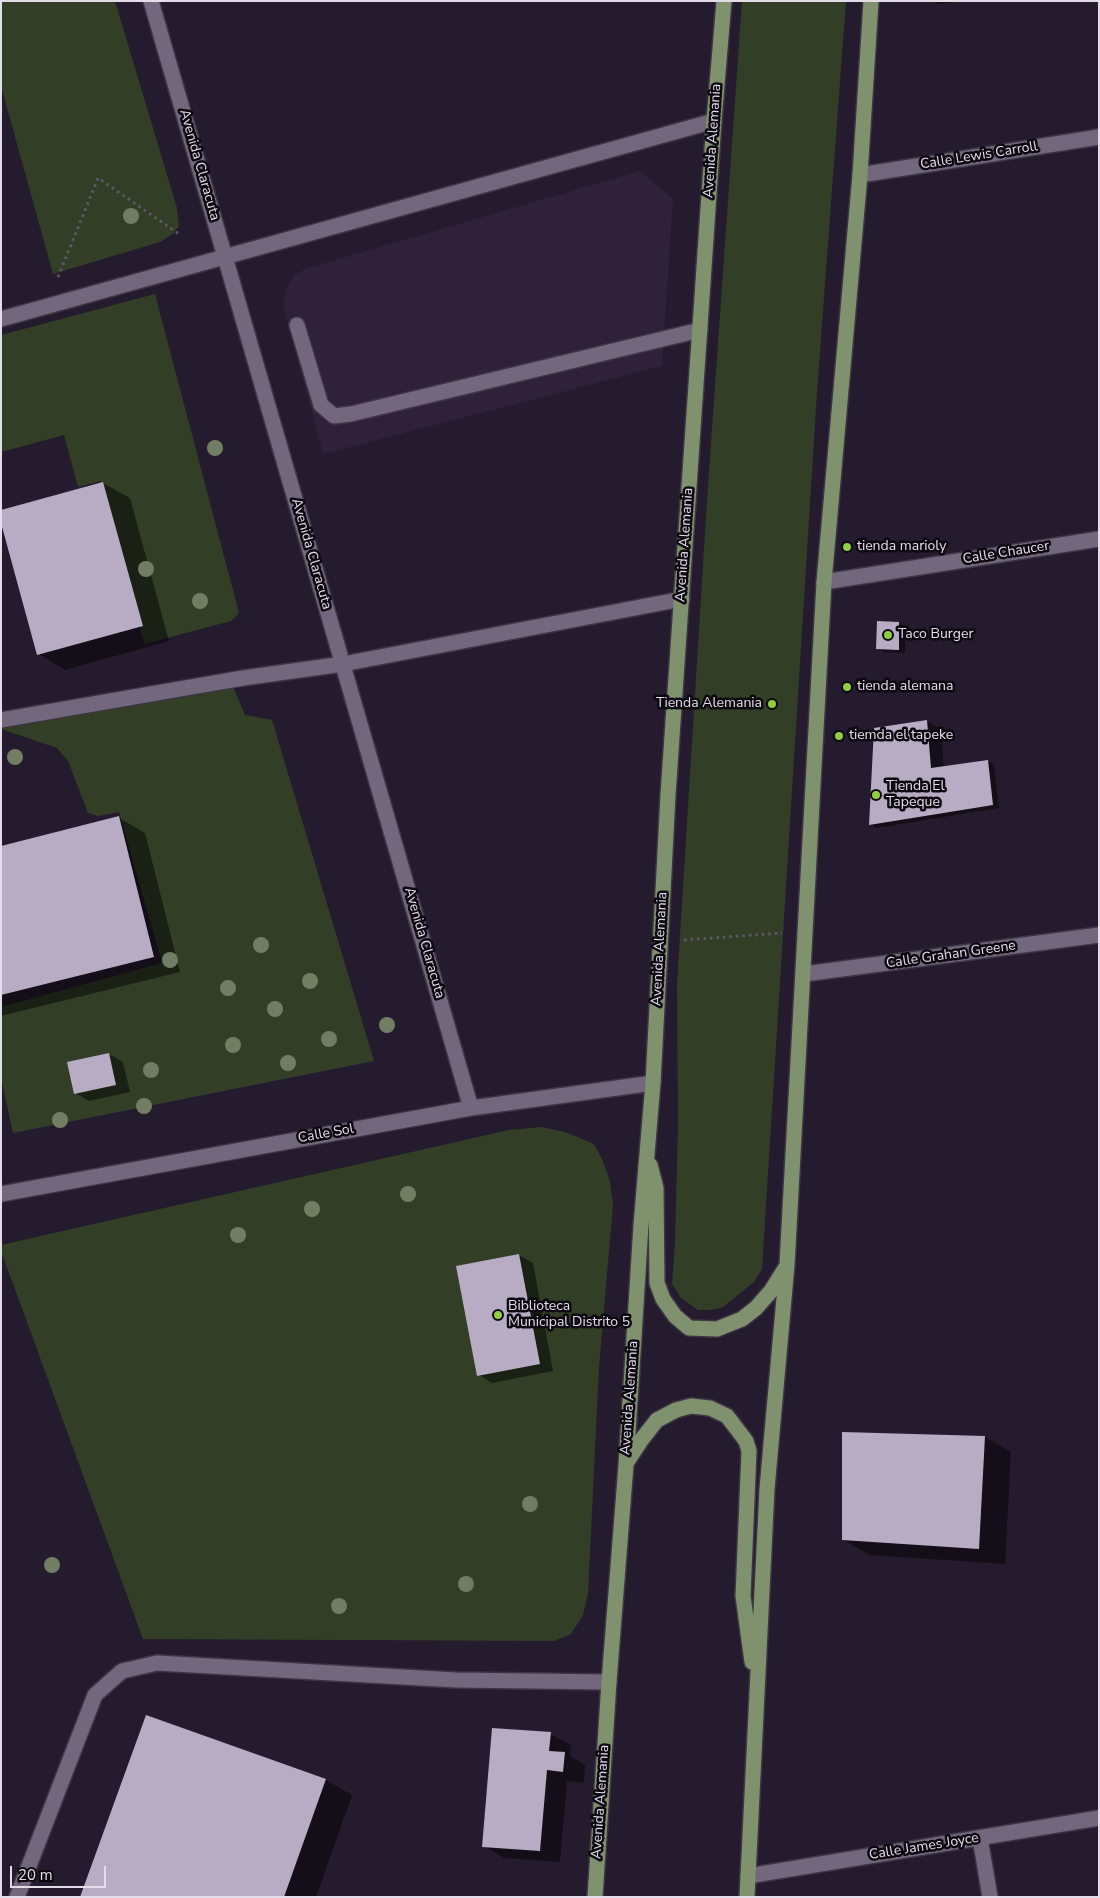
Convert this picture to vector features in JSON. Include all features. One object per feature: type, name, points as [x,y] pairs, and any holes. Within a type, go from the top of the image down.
[{"type":"main road","name":"Avenida Alemania","points":[[595,1897],[652,1083],[714,121],[724,1]]},
{"type":"main road","points":[[747,1897],[768,1489],[787,1265],[824,582],[860,175],[871,1]]},
{"type":"main road","points":[[646,1151],[656,1188],[657,1283],[662,1299],[675,1316],[689,1328],[717,1329],[742,1319],[756,1308],[771,1291],[787,1265]]},
{"type":"main road","points":[[626,1465],[642,1439],[658,1420],[676,1410],[691,1406],[710,1408],[727,1416],[746,1441],[749,1451],[743,1596],[757,1695]]},
{"type":"street","name":"Avenida Claracuta","points":[[151,1],[471,1108]]},
{"type":"street","points":[[1,319],[714,121]]},
{"type":"street","name":"Calle Lewis Carroll","points":[[860,175],[1099,137]]},
{"type":"street","points":[[297,325],[321,405],[334,416],[351,414],[700,330]]},
{"type":"street","name":"Calle Chaucer","points":[[824,582],[1099,539]]},
{"type":"street","points":[[1,720],[243,678],[343,664],[682,599]]},
{"type":"street","name":"Calle Grahan Greene","points":[[804,974],[1099,935]]},
{"type":"street","name":"Calle Sol","points":[[1,1194],[471,1108],[652,1083]]},
{"type":"street","points":[[17,1897],[95,1695],[122,1671],[157,1663],[456,1680],[609,1682]]},
{"type":"street","name":"Calle James Joyce","points":[[748,1876],[1099,1818]]},
{"type":"street","points":[[980,1838],[990,1897]]},
{"type":"path","points":[[58,277],[98,178],[179,234]]},
{"type":"path","points":[[660,941],[806,931]]},
{"type":"shaded area","points":[[640,171],[673,199],[662,366],[323,454],[283,304],[287,286],[295,275],[305,269]]},
{"type":"green space","points":[[1,1],[115,1],[177,208],[179,226],[173,234],[160,242],[53,274],[1,86]]},
{"type":"green space","points":[[742,1],[846,1],[817,392],[762,1269],[754,1282],[723,1307],[711,1310],[698,1310],[681,1298],[672,1284],[678,1125],[677,984],[707,500]]},
{"type":"green space","points":[[155,294],[239,613],[231,621],[144,644],[101,481],[78,487],[64,435],[1,452],[1,335]]},
{"type":"green space","points":[[232,684],[245,715],[272,720],[374,1061],[13,1133],[1,1078],[1,1007],[162,963],[119,812],[98,816],[88,813],[68,761],[57,748],[1,729],[1,725]]},
{"type":"green space","points":[[541,1127],[565,1132],[594,1144],[610,1181],[613,1205],[599,1367],[588,1594],[583,1615],[571,1634],[554,1641],[143,1639],[1,1251],[1,1245],[509,1130]]},
{"type":"building","points":[[103,482],[143,626],[37,655],[1,523],[1,510]]},
{"type":"building","name":"Taco Burger","points":[[877,621],[899,622],[899,650],[876,649]]},
{"type":"building","points":[[927,720],[931,768],[988,760],[993,805],[869,825],[874,728]]},
{"type":"building","points":[[119,816],[154,957],[1,995],[1,846]]},
{"type":"building","points":[[109,1053],[116,1085],[74,1094],[67,1062]]},
{"type":"building","name":"Biblioteca Municipal Distrito 5","points":[[519,1254],[540,1364],[477,1376],[456,1266]]},
{"type":"building","points":[[842,1432],[985,1436],[979,1549],[842,1540]]},
{"type":"building","points":[[146,1715],[326,1779],[284,1897],[80,1897]]},
{"type":"building","points":[[492,1728],[551,1732],[549,1751],[565,1752],[563,1772],[547,1770],[540,1851],[482,1847]]},
{"type":"place","name":"tienda marioly","points":[[847,547]]},
{"type":"place","name":"Taco Burger","points":[[888,635]]},
{"type":"place","name":"tienda alemana","points":[[847,687]]},
{"type":"place","name":"Tienda Alemania","points":[[772,704]]},
{"type":"place","name":"tiemda el tapeke","points":[[839,736]]},
{"type":"place","name":"Tienda El Tapeque","points":[[876,795]]},
{"type":"place","name":"Biblioteca Municipal Distrito 5","points":[[498,1315]]}]
